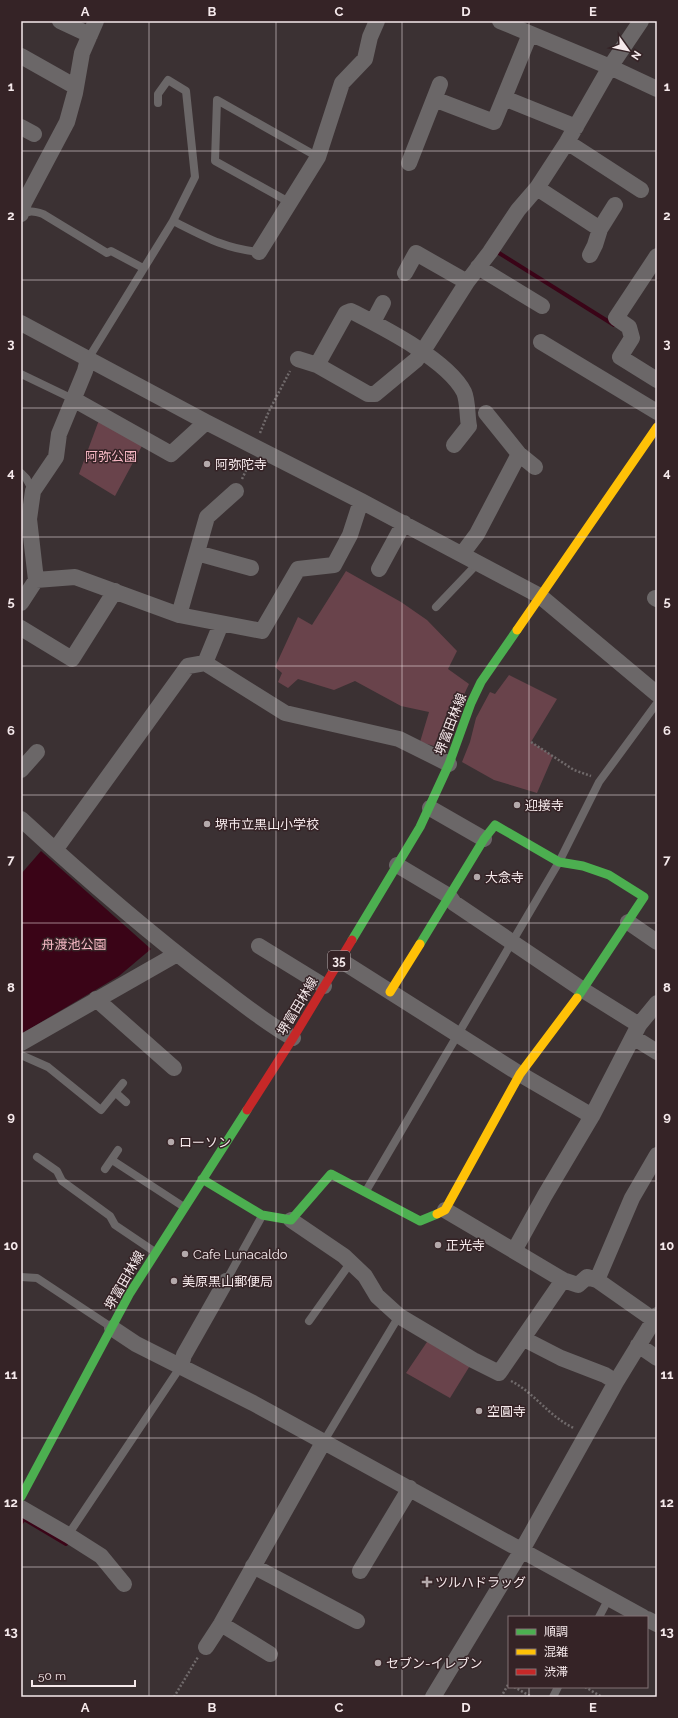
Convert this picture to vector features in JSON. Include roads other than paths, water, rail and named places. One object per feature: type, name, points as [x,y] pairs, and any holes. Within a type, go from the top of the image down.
[{"type":"main road","name":"堺富田林線","points":[[21,1497],[130,1293],[184,1206],[293,1038],[430,808],[449,764],[471,703],[481,682],[621,482],[657,427]]},
{"type":"main road","points":[[202,1179],[262,1216],[291,1220],[331,1174],[420,1221],[445,1210],[520,1074],[582,990],[644,897],[609,875],[583,866],[558,862],[495,826],[484,840],[390,992]]},
{"type":"street","points":[[21,215],[24,203],[67,122],[76,87],[82,53],[93,28],[60,21]]},
{"type":"street","points":[[259,252],[318,157],[342,83],[365,59],[370,37],[377,21]]},
{"type":"street","points":[[298,359],[317,364],[368,394],[375,394],[416,360],[466,282],[490,252],[567,142],[610,67],[641,21]]},
{"type":"street","points":[[509,23],[530,34],[610,67],[657,89]]},
{"type":"street","points":[[434,99],[494,122],[530,34]]},
{"type":"street","points":[[21,56],[76,87]]},
{"type":"street","points":[[410,163],[440,84]]},
{"type":"street","points":[[504,98],[576,127]]},
{"type":"street","points":[[567,142],[641,190]]},
{"type":"street","points":[[536,188],[600,229]]},
{"type":"street","points":[[590,255],[600,229],[615,205]]},
{"type":"street","points":[[405,273],[416,253],[466,282]]},
{"type":"street","points":[[657,256],[616,318],[629,327],[632,338],[620,357],[657,380]]},
{"type":"street","points":[[478,267],[542,306]]},
{"type":"street","points":[[373,322],[383,303]]},
{"type":"street","points":[[317,364],[346,313],[351,311],[423,351],[454,379],[464,393],[469,426],[454,445]]},
{"type":"street","points":[[21,322],[206,422],[256,446],[404,523],[540,596],[657,694]]},
{"type":"street","points":[[541,342],[657,412]]},
{"type":"street","points":[[21,603],[36,580],[29,519],[33,491],[56,457],[59,434],[85,371],[88,358]]},
{"type":"street","points":[[73,399],[171,454],[206,422]]},
{"type":"street","points":[[486,413],[519,454],[534,466]]},
{"type":"street","points":[[462,554],[477,534],[519,454]]},
{"type":"street","points":[[179,615],[207,517],[236,491]]},
{"type":"street","points":[[36,580],[75,577],[179,615],[262,631],[298,569],[334,565],[350,535],[361,501]]},
{"type":"street","points":[[379,569],[404,523]]},
{"type":"street","points":[[197,553],[251,568]]},
{"type":"street","points":[[21,628],[72,659],[115,591]]},
{"type":"street","points":[[205,664],[221,624]]},
{"type":"street","points":[[55,850],[188,666],[205,664],[285,713],[400,739],[449,764]]},
{"type":"street","points":[[21,770],[37,752]]},
{"type":"street","points":[[430,808],[484,840]]},
{"type":"street","points":[[21,819],[176,954],[274,1028],[293,1038]]},
{"type":"street","points":[[397,864],[449,896],[454,903],[582,990],[636,1031],[657,1052]]},
{"type":"street","points":[[628,922],[657,942]]},
{"type":"street","points":[[259,946],[278,964],[324,986]]},
{"type":"street","points":[[21,1043],[176,954]]},
{"type":"street","points":[[340,960],[520,1074],[592,1116]]},
{"type":"street","points":[[96,999],[174,1068]]},
{"type":"street","points":[[514,1251],[592,1116],[636,1031],[657,1003]]},
{"type":"street","points":[[597,1280],[632,1198],[657,1155]]},
{"type":"street","points":[[433,1697],[522,1550],[616,1382],[656,1317],[597,1280],[587,1277],[578,1285],[563,1280],[445,1210]]},
{"type":"street","points":[[291,1220],[344,1256],[365,1276],[377,1296],[399,1316],[473,1360],[499,1373],[524,1339],[563,1280]]},
{"type":"street","points":[[181,1366],[184,1355],[226,1281]]},
{"type":"street","points":[[112,1328],[136,1344],[324,1441],[642,1616]]},
{"type":"street","points":[[524,1339],[561,1358],[605,1375],[616,1382]]},
{"type":"street","points":[[638,1346],[657,1358]]},
{"type":"street","points":[[206,1647],[221,1624],[324,1441]]},
{"type":"street","points":[[362,1561],[410,1488]]},
{"type":"street","points":[[21,1508],[101,1556],[124,1584]]},
{"type":"street","points":[[254,1566],[318,1594],[357,1621]]},
{"type":"street","points":[[648,1620],[657,1624]]},
{"type":"street","points":[[221,1624],[270,1654]]},
{"type":"lane","points":[[88,358],[173,221],[195,177],[186,91],[168,80],[158,94],[158,102]]},
{"type":"lane","points":[[289,202],[215,161],[217,100],[318,157]]},
{"type":"lane","points":[[21,215],[27,212],[35,211],[43,214],[107,253],[112,251],[143,268]]},
{"type":"lane","points":[[173,221],[219,244],[240,250],[259,252]]},
{"type":"lane","points":[[21,374],[73,399]]},
{"type":"lane","points":[[21,473],[26,478],[33,491]]},
{"type":"lane","points":[[436,607],[478,562]]},
{"type":"lane","points":[[366,1192],[558,862],[601,779],[657,703]]},
{"type":"lane","points":[[21,1055],[48,1067],[101,1110],[123,1084]]},
{"type":"lane","points":[[116,1093],[126,1102]]},
{"type":"lane","points":[[106,1170],[118,1150]]},
{"type":"lane","points":[[37,1157],[57,1171],[62,1181],[110,1216],[115,1225],[155,1252]]},
{"type":"lane","points":[[112,1160],[184,1206]]},
{"type":"lane","points":[[226,1281],[262,1216]]},
{"type":"lane","points":[[309,1321],[350,1262]]},
{"type":"lane","points":[[21,1277],[37,1278],[112,1328]]},
{"type":"lane","points":[[324,1441],[399,1316]]},
{"type":"lane","points":[[68,1535],[181,1366]]},
{"type":"lane","points":[[600,1616],[610,1598]]},
{"type":"lane","points":[[553,1697],[558,1688]]},
{"type":"waterway","points":[[499,253],[614,325]]},
{"type":"waterway","points":[[21,1523],[24,1519],[66,1544]]},
{"type":"place","name":"阿弥陀寺","points":[[207,464]]},
{"type":"place","name":"迎接寺","points":[[517,805]]},
{"type":"place","name":"堺市立黒山小学校","points":[[207,824]]},
{"type":"place","name":"大念寺","points":[[477,877]]},
{"type":"place","name":"ローソン","points":[[171,1142]]},
{"type":"place","name":"正光寺","points":[[438,1245]]},
{"type":"place","name":"Cafe Lunacaldo","points":[[185,1254]]},
{"type":"place","name":"美原黒山郵便局","points":[[174,1281]]},
{"type":"place","name":"空圓寺","points":[[479,1411]]},
{"type":"place","name":"ツルハドラッグ","points":[[427,1582]]},
{"type":"place","name":"セブン-イレブン","points":[[378,1663]]},
{"type":"park label","name":"阿弥公園","points":[[111,456]]},
{"type":"park label","name":"舟渡池公園","points":[[74,944]]}]
